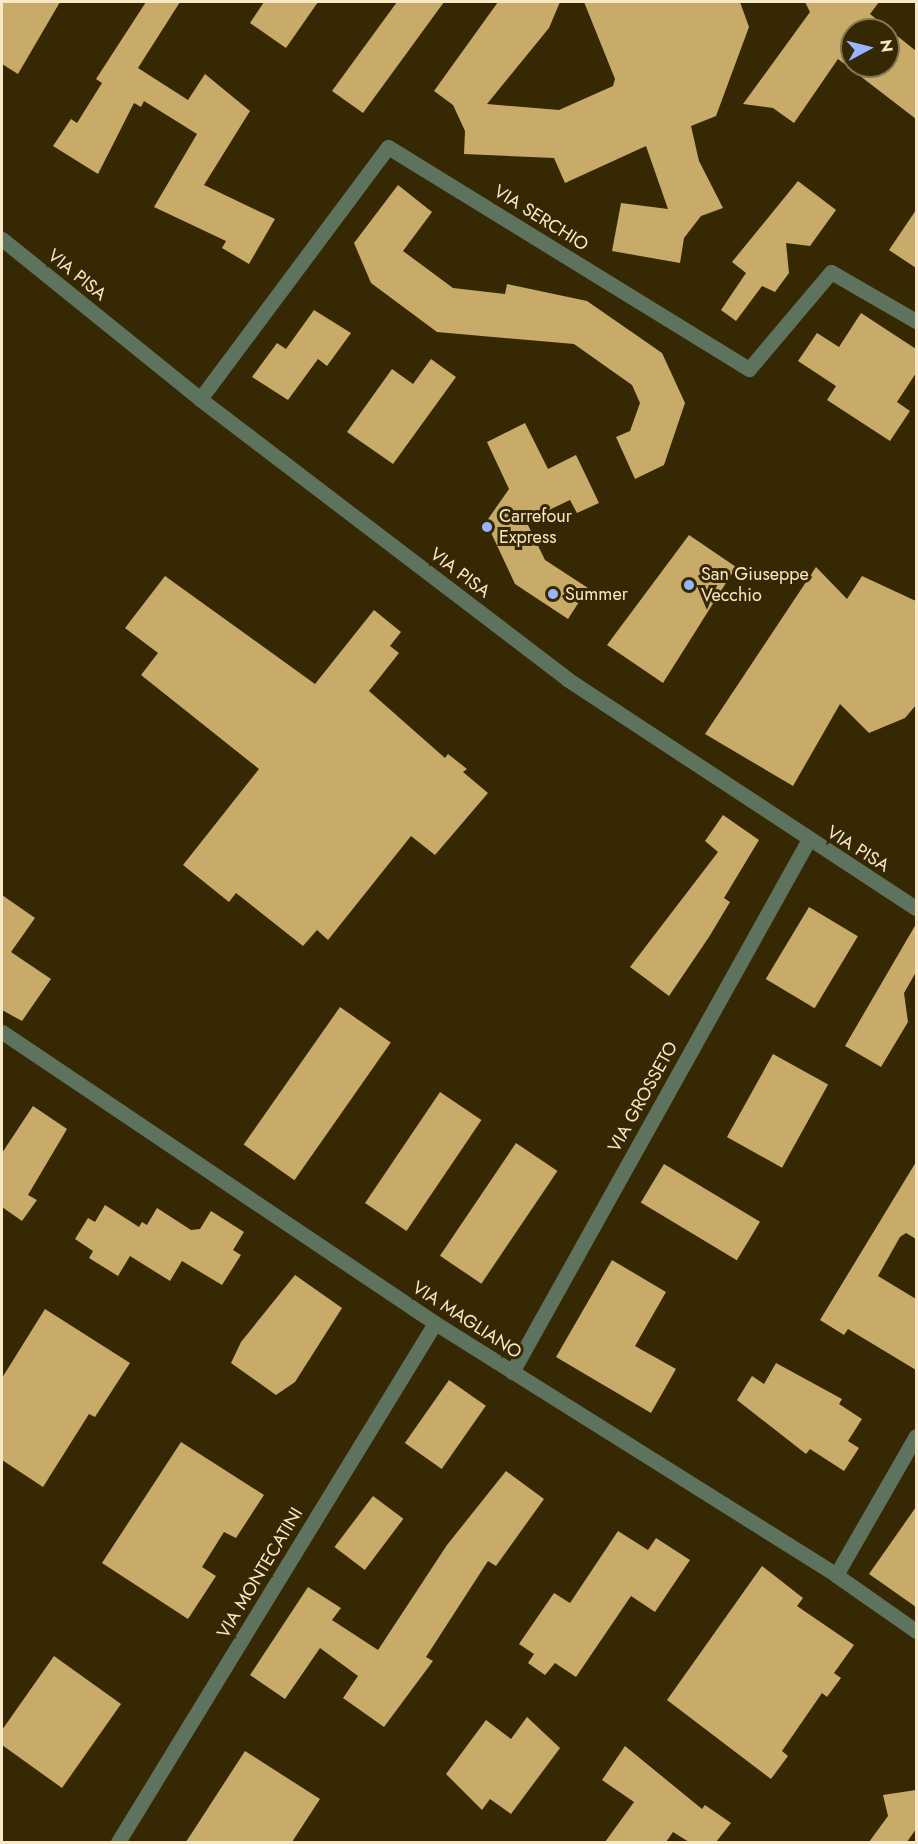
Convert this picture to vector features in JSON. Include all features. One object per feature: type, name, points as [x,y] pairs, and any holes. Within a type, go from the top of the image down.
[{"type":"street","name":"VIA SERCHIO","points":[[200,399],[388,147],[749,369],[831,272],[916,321]]},
{"type":"street","name":"VIA PISA","points":[[2,239],[200,399],[567,679],[808,841],[916,908]]},
{"type":"street","name":"VIA GROSSETO","points":[[512,1372],[808,841]]},
{"type":"street","name":"VIA MAGLIANO","points":[[2,1032],[435,1323],[836,1575],[916,1631]]},
{"type":"street","name":"VIA MONTECATINI","points":[[118,1842],[435,1323]]},
{"type":"street","points":[[836,1575],[916,1436]]},
{"type":"building","points":[[2,2],[60,2],[18,74],[2,64]]},
{"type":"building","points":[[146,2],[180,2],[138,68],[188,100],[205,74],[250,111],[204,185],[275,219],[249,264],[222,248],[226,241],[154,207],[197,134],[144,101],[141,107],[134,103],[98,174],[53,146],[71,119],[77,123],[102,83],[96,79]]},
{"type":"building","points":[[264,2],[318,2],[286,48],[250,23]]},
{"type":"building","points":[[397,2],[444,2],[363,113],[332,91]]},
{"type":"building","points":[[498,2],[560,2],[549,28],[487,104],[559,110],[613,86],[615,79],[584,2],[740,2],[749,27],[716,116],[691,126],[699,161],[723,208],[701,216],[684,238],[680,263],[612,251],[621,203],[668,209],[646,146],[565,183],[554,158],[464,154],[465,131],[453,105],[434,91]]},
{"type":"building","points":[[805,2],[879,2],[870,14],[875,18],[840,18],[840,61],[838,59],[794,123],[773,108],[743,104],[810,12]]},
{"type":"building","points":[[900,38],[916,51],[916,119],[863,78],[900,78]]},
{"type":"building","points":[[798,181],[836,210],[810,246],[786,243],[789,273],[775,292],[762,286],[736,321],[721,310],[746,273],[732,262]]},
{"type":"building","points":[[398,185],[432,212],[403,251],[453,288],[505,294],[507,284],[587,301],[662,353],[685,403],[664,465],[635,479],[616,437],[630,431],[640,403],[632,385],[574,344],[437,332],[371,283],[354,243]]},
{"type":"building","points":[[916,210],[916,268],[889,250]]},
{"type":"building","points":[[314,310],[351,333],[327,366],[318,359],[288,400],[252,377],[277,343],[286,349]]},
{"type":"building","points":[[861,313],[916,349],[916,373],[897,402],[910,411],[890,441],[827,400],[836,386],[798,361],[817,333],[839,347]]},
{"type":"building","points":[[431,359],[456,377],[393,464],[347,432],[392,369],[413,384]]},
{"type":"building","points":[[525,423],[548,469],[576,455],[599,503],[577,513],[570,500],[526,521],[545,560],[588,588],[568,619],[515,584],[486,522],[509,489],[487,442]]},
{"type":"building","points":[[689,535],[736,567],[663,683],[607,645]]},
{"type":"building","points":[[816,567],[847,599],[862,576],[916,601],[916,705],[905,718],[869,733],[840,704],[793,786],[705,734]]},
{"type":"building","points":[[165,576],[315,684],[374,610],[401,632],[390,646],[399,653],[369,691],[445,758],[448,754],[467,769],[463,772],[488,793],[435,855],[411,836],[328,940],[317,930],[303,946],[236,893],[229,902],[183,865],[259,769],[141,675],[158,653],[125,628]]},
{"type":"building","points":[[723,815],[759,840],[724,898],[730,902],[669,996],[630,967],[718,852],[705,841]]},
{"type":"building","points":[[2,895],[35,918],[11,952],[51,979],[22,1021],[2,1010]]},
{"type":"building","points":[[809,907],[858,936],[815,1008],[766,979]]},
{"type":"building","points":[[916,924],[916,972],[904,993],[908,1022],[881,1067],[845,1046]]},
{"type":"building","points":[[340,1007],[391,1043],[294,1180],[244,1145]]},
{"type":"building","points":[[773,1054],[828,1085],[782,1168],[727,1137]]},
{"type":"building","points":[[440,1092],[481,1120],[407,1231],[365,1203]]},
{"type":"building","points":[[33,1106],[67,1129],[28,1195],[37,1200],[22,1221],[2,1207],[2,1153]]},
{"type":"building","points":[[516,1143],[557,1171],[481,1284],[440,1256]]},
{"type":"building","points":[[916,1162],[916,1239],[906,1233],[900,1237],[878,1276],[916,1299],[916,1370],[848,1329],[844,1335],[820,1320]]},
{"type":"building","points":[[664,1164],[760,1222],[737,1260],[641,1203]]},
{"type":"building","points":[[105,1205],[139,1227],[142,1222],[147,1225],[157,1208],[191,1230],[200,1229],[211,1211],[244,1232],[233,1250],[241,1255],[222,1285],[182,1261],[170,1281],[130,1256],[118,1276],[89,1258],[93,1251],[75,1239],[88,1218],[95,1222]]},
{"type":"building","points":[[612,1260],[666,1292],[635,1346],[676,1369],[651,1413],[556,1357]]},
{"type":"building","points":[[295,1275],[342,1308],[295,1382],[276,1395],[231,1363],[241,1342]]},
{"type":"building","points":[[45,1309],[130,1363],[95,1417],[89,1414],[43,1487],[2,1460],[2,1378]]},
{"type":"building","points":[[776,1363],[842,1399],[839,1404],[862,1419],[848,1441],[859,1448],[844,1471],[810,1449],[806,1454],[737,1400],[752,1376],[764,1384]]},
{"type":"building","points":[[449,1380],[486,1406],[442,1469],[405,1443]]},
{"type":"building","points":[[181,1442],[264,1495],[236,1538],[224,1532],[202,1567],[216,1576],[188,1619],[102,1563]]},
{"type":"building","points":[[506,1471],[544,1499],[496,1566],[488,1561],[426,1657],[433,1661],[384,1727],[343,1698],[358,1676],[320,1648],[285,1699],[250,1675],[308,1587],[341,1608],[332,1620],[378,1650],[447,1545]]},
{"type":"building","points":[[373,1496],[403,1519],[365,1570],[334,1547]]},
{"type":"building","points":[[916,1507],[916,1607],[869,1574]]},
{"type":"building","points":[[618,1531],[648,1550],[656,1538],[690,1560],[655,1612],[631,1596],[576,1677],[555,1663],[545,1675],[528,1663],[534,1654],[519,1644],[554,1593],[570,1603]]},
{"type":"building","points":[[762,1566],[803,1598],[797,1606],[854,1645],[834,1673],[841,1678],[827,1697],[822,1693],[782,1751],[788,1756],[771,1779],[667,1700]]},
{"type":"building","points":[[54,1656],[121,1704],[62,1788],[2,1745],[2,1730]]},
{"type":"building","points":[[527,1717],[560,1748],[511,1814],[490,1799],[482,1810],[446,1774],[486,1720],[511,1739]]},
{"type":"building","points":[[625,1746],[702,1809],[705,1805],[731,1823],[716,1842],[689,1842],[673,1832],[666,1842],[605,1842],[634,1802],[602,1780]]},
{"type":"building","points":[[245,1751],[320,1799],[292,1842],[186,1842]]},
{"type":"building","points":[[916,1790],[916,1829],[907,1842],[869,1842],[888,1816],[883,1795]]},
{"type":"place","name":"Carrefour Express","points":[[487,527]]},
{"type":"place","name":"San Giuseppe Vecchio","points":[[689,585]]},
{"type":"place","name":"Summer","points":[[553,594]]}]
